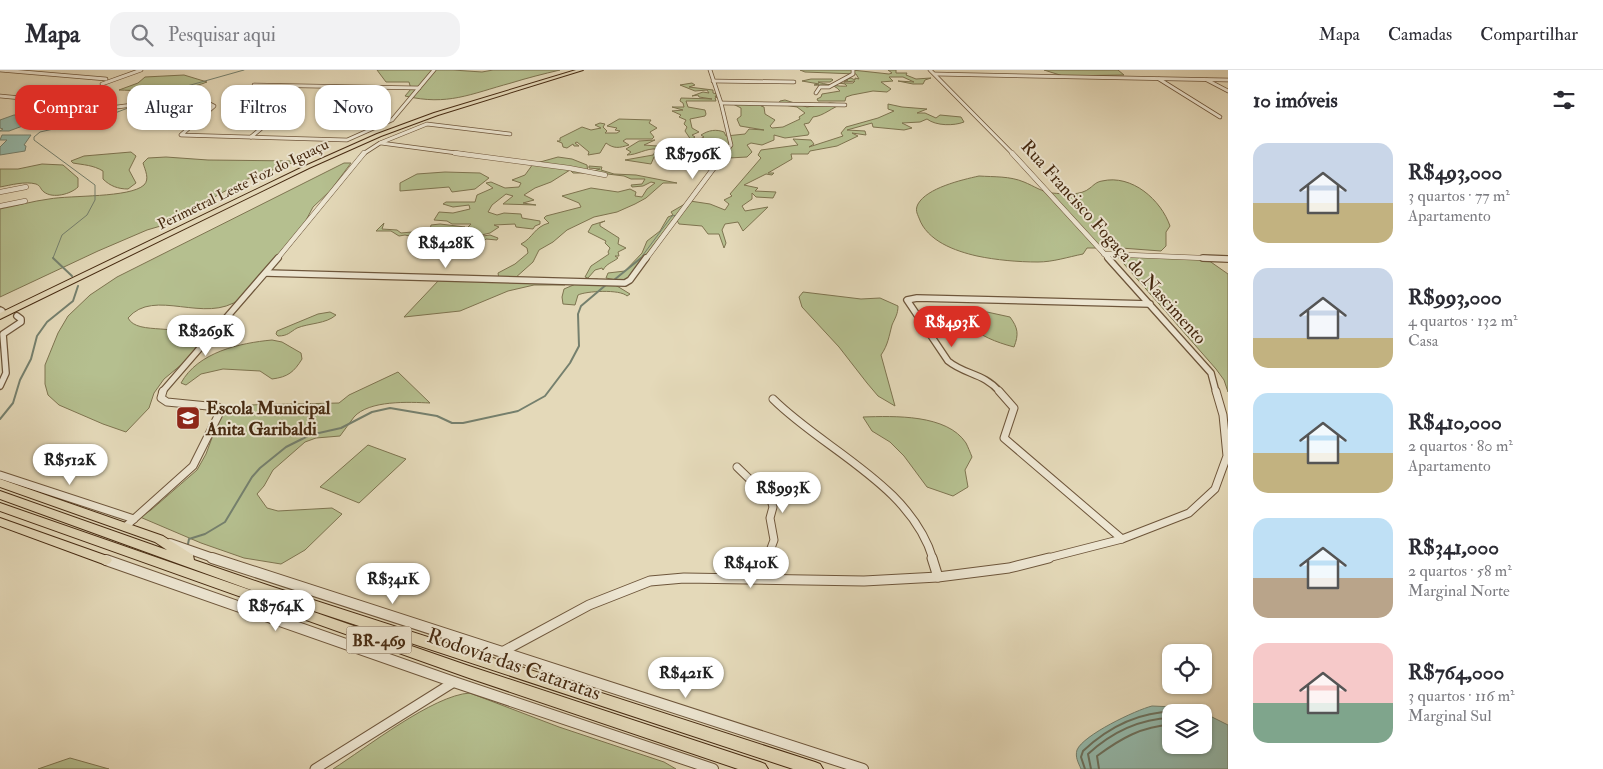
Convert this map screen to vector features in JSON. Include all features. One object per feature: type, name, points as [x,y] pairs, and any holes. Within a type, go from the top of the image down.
[{"type":"highway","name":"Perimetral Leste Foz do Iguaçu","points":[[0,324],[5,314],[307,167],[379,135],[436,114],[581,70]]},
{"type":"highway","points":[[0,484],[159,539],[207,569]]},
{"type":"highway","name":"Rodovía das Cataratas","points":[[0,495],[207,569],[815,769]]},
{"type":"highway","name":"Rodovía das Cataratas","points":[[0,507],[469,672],[760,769]]},
{"type":"highway","points":[[0,522],[106,560]]},
{"type":"highway","points":[[78,534],[106,560]]},
{"type":"street","points":[[0,70],[106,80]]},
{"type":"street","points":[[35,73],[42,70]]},
{"type":"street","points":[[102,84],[141,70]]},
{"type":"street","points":[[0,96],[116,107],[186,102],[214,106],[180,135],[347,140],[387,124],[434,70]]},
{"type":"street","points":[[266,273],[619,284],[630,280],[731,145],[721,103],[710,70]]},
{"type":"street","points":[[816,93],[820,87],[829,87],[853,74],[853,70]]},
{"type":"street","points":[[933,72],[1228,80]]},
{"type":"street","name":"Rua Francisco Fogaça do Nascimento","points":[[502,653],[590,605],[650,581],[684,578],[759,578],[864,581],[938,577],[1009,568],[1122,539],[1189,513],[1215,489],[1227,456],[1223,415],[1211,373],[993,132],[933,72]]},
{"type":"street","points":[[1158,79],[1220,118]]},
{"type":"street","points":[[1206,80],[1228,91]]},
{"type":"street","points":[[713,81],[794,82]]},
{"type":"street","points":[[305,86],[419,88]]},
{"type":"street","points":[[721,103],[845,105]]},
{"type":"street","points":[[125,527],[193,466],[221,410],[218,407],[167,402],[161,398],[162,392],[266,273],[364,153],[380,143],[427,124],[510,134]]},
{"type":"street","points":[[251,137],[259,130]]},
{"type":"street","points":[[380,143],[569,168],[604,175]]},
{"type":"street","points":[[0,192],[26,187]]},
{"type":"street","points":[[0,206],[25,201]]},
{"type":"street","points":[[1104,254],[1228,258]]},
{"type":"street","points":[[1122,539],[1008,444],[1004,438],[1014,408],[991,381],[948,361],[906,300],[917,298],[1150,304]]},
{"type":"street","points":[[0,386],[6,373],[3,334],[21,322],[21,319],[5,314]]},
{"type":"street","points":[[773,399],[787,413],[808,427],[901,502],[917,523],[929,546],[938,577]]},
{"type":"street","points":[[737,467],[771,500],[773,507],[770,518],[774,540],[759,578]]},
{"type":"street","points":[[0,474],[134,519]]},
{"type":"street","points":[[159,539],[286,583],[863,769]]},
{"type":"street","points":[[106,560],[454,682],[713,769]]},
{"type":"street","points":[[315,769],[454,682]]},
{"type":"shaded area","points":[[377,70],[482,72],[493,70],[560,70],[471,95],[434,100],[405,96],[411,89],[409,82],[386,82]]},
{"type":"shaded area","points":[[800,70],[852,70],[889,74],[892,73],[888,70],[896,70],[896,73],[907,73],[906,75],[916,79],[931,78],[925,80],[923,84],[913,84],[898,81],[914,82],[903,77],[889,77],[893,81],[881,82],[891,89],[887,92],[873,91],[852,95],[846,97],[845,101],[818,101],[817,99],[822,94],[840,91],[831,85],[814,85],[819,84],[802,81],[832,79],[830,82],[818,82],[847,86],[839,83],[853,83],[855,81],[844,82],[848,80],[844,80],[851,78],[859,79],[856,74],[805,72]]},
{"type":"shaded area","points":[[1044,70],[1118,70],[1124,75],[1063,76]]},
{"type":"shaded area","points":[[184,75],[207,82],[199,85],[133,85],[145,77]]},
{"type":"shaded area","points":[[692,83],[695,85],[689,87],[713,90],[713,93],[717,94],[715,97],[721,96],[715,98],[716,101],[686,101],[688,107],[705,110],[706,114],[705,116],[690,119],[692,128],[699,132],[692,135],[695,137],[691,140],[685,131],[687,127],[684,124],[686,120],[679,117],[681,115],[672,111],[683,110],[672,107],[684,107],[680,101],[681,98],[712,99],[699,97],[698,95],[692,96],[703,92],[709,93],[707,90],[695,91],[680,85]]},
{"type":"shaded area","points":[[785,100],[807,107],[830,103],[843,104],[813,117],[809,123],[804,124],[809,133],[808,135],[785,138],[774,135],[774,140],[762,145],[751,143],[747,145],[752,152],[747,157],[729,158],[728,161],[722,161],[725,154],[714,156],[713,164],[706,163],[696,156],[687,160],[683,158],[685,148],[698,149],[700,144],[704,142],[694,142],[704,137],[701,135],[707,132],[721,131],[726,136],[745,134],[749,129],[764,130],[740,126],[737,119],[741,116],[741,108],[731,103],[762,104],[761,106],[764,107],[765,114],[775,120],[770,126],[772,128],[783,127],[800,119],[799,117],[805,113],[797,107],[778,104],[780,101]]},
{"type":"shaded area","points":[[888,104],[927,109],[917,113],[925,113],[936,118],[940,115],[961,117],[964,122],[945,125],[927,119],[920,122],[902,123],[912,128],[904,130],[873,127],[872,123],[847,130],[865,131],[866,135],[852,133],[858,136],[837,146],[810,151],[808,154],[791,154],[792,159],[768,173],[774,173],[772,175],[766,174],[744,185],[758,188],[755,191],[776,192],[773,198],[756,197],[752,193],[752,199],[742,206],[745,211],[768,207],[743,231],[738,222],[725,224],[722,230],[726,243],[724,248],[719,234],[708,234],[702,226],[679,224],[675,217],[628,278],[621,281],[606,278],[608,273],[625,271],[642,253],[647,241],[660,231],[668,217],[673,215],[671,212],[690,201],[710,204],[725,210],[729,204],[724,200],[732,196],[730,194],[761,158],[758,155],[761,150],[798,145],[793,139],[811,140],[814,144],[809,147],[843,136],[841,133],[846,127],[878,118],[894,111],[888,109]]},
{"type":"shaded area","points":[[619,119],[651,120],[649,123],[657,128],[650,132],[654,137],[652,139],[626,139],[623,141],[629,145],[619,147],[606,143],[600,153],[588,155],[589,152],[577,142],[575,143],[579,146],[574,146],[573,144],[567,148],[557,141],[582,127],[591,130],[601,128],[595,125],[600,123],[605,124],[603,127],[607,131],[605,133],[617,133],[620,131],[615,130],[617,128],[607,126]]},
{"type":"shaded area","points":[[655,140],[644,145],[683,148],[654,157],[651,164],[625,160],[653,155],[657,149],[627,155],[631,152],[626,149],[639,141]]},
{"type":"shaded area","points":[[131,152],[136,156],[129,170],[136,183],[128,189],[108,184],[103,179],[103,171],[99,169],[71,161],[84,156]]},
{"type":"shaded area","points":[[166,157],[208,160],[297,161],[245,180],[164,225],[147,230],[98,251],[0,297],[0,209],[49,199],[114,194],[137,189],[144,185],[147,180],[143,163],[148,158]]},
{"type":"shaded area","points":[[558,157],[572,159],[587,165],[588,173],[573,173],[570,170],[524,195],[534,200],[523,203],[536,205],[503,204],[513,196],[506,194],[492,205],[488,212],[497,215],[504,213],[521,214],[522,218],[540,221],[540,224],[533,229],[516,227],[515,224],[494,225],[499,227],[490,233],[473,237],[467,228],[471,224],[452,224],[447,221],[434,220],[439,212],[453,213],[470,209],[469,205],[453,207],[443,204],[446,202],[475,202],[477,195],[493,188],[486,183],[491,182],[505,188],[519,187],[521,183],[512,180],[525,175],[533,164]]},
{"type":"shaded area","points":[[344,163],[351,163],[330,191],[313,207],[304,224],[240,299],[226,306],[211,309],[166,305],[152,306],[139,309],[128,318],[133,324],[141,327],[181,332],[190,336],[197,343],[193,355],[164,379],[154,393],[149,408],[126,432],[59,405],[48,395],[45,384],[45,365],[58,333],[68,316],[90,295],[117,277]]},
{"type":"shaded area","points":[[42,164],[63,165],[78,178],[78,187],[67,194],[52,195],[32,183],[0,187],[0,169],[18,169]]},
{"type":"shaded area","points":[[589,166],[602,167],[601,170],[614,174],[636,175],[677,183],[663,183],[646,198],[635,204],[617,212],[594,217],[567,230],[553,242],[539,250],[533,262],[514,279],[499,279],[498,273],[515,264],[528,253],[527,248],[521,244],[540,227],[549,223],[544,218],[546,216],[581,207],[579,203],[562,196],[591,188],[618,192],[630,189],[636,192],[635,196],[642,197],[647,189],[655,183],[651,182],[643,186],[632,187],[631,185],[642,184],[645,179],[631,179],[624,176],[591,172],[600,169],[589,168]]},
{"type":"shaded area","points":[[445,172],[480,173],[489,178],[475,189],[452,192],[449,187],[400,191],[400,183],[417,174]]},
{"type":"shaded area","points":[[979,176],[1013,179],[1052,193],[1067,194],[1086,191],[1102,181],[1124,181],[1144,191],[1166,216],[1170,226],[1166,232],[1166,246],[1161,251],[1087,248],[1083,254],[1038,262],[992,259],[951,248],[928,233],[919,218],[918,204],[922,198],[937,189],[954,182]]},
{"type":"shaded area","points":[[605,221],[600,223],[600,226],[619,238],[618,244],[626,248],[618,252],[619,256],[615,256],[618,258],[608,264],[603,270],[602,268],[595,270],[588,278],[585,277],[591,266],[609,254],[610,248],[605,243],[606,241],[588,232],[592,225]]},
{"type":"shaded area","points":[[384,223],[382,229],[397,230],[401,233],[412,232],[436,240],[470,246],[481,240],[483,236],[490,235],[498,238],[497,240],[486,239],[475,250],[405,235],[399,236],[391,231],[376,231]]},
{"type":"shaded area","points":[[440,224],[465,227],[455,230],[456,233],[454,235],[457,237],[451,241],[446,239],[448,235],[435,233],[422,235],[417,231],[430,230],[431,225]]},
{"type":"shaded area","points":[[1117,256],[1208,260],[1228,274],[1228,392],[1224,380],[1216,369]]},
{"type":"shaded area","points":[[597,279],[617,286],[630,294],[627,296],[618,292],[588,292],[578,295],[575,305],[563,304],[564,289],[585,280]]},
{"type":"shaded area","points":[[439,280],[564,283],[565,285],[534,285],[508,291],[460,311],[404,317]]},
{"type":"shaded area","points":[[803,292],[861,299],[880,298],[898,306],[887,344],[881,355],[895,406],[878,396],[839,347],[802,307],[799,297]]},
{"type":"shaded area","points":[[330,312],[336,315],[322,322],[297,328],[289,334],[278,336],[276,334],[277,331],[318,314]]},
{"type":"shaded area","points":[[987,312],[1010,317],[1017,331],[1014,347],[988,338],[966,324],[970,315]]},
{"type":"shaded area","points":[[272,340],[282,342],[301,353],[302,359],[299,364],[293,371],[282,377],[272,379],[260,371],[223,369],[201,374],[186,385],[181,383],[188,372],[198,364],[221,351]]},
{"type":"shaded area","points":[[398,372],[430,403],[390,403],[361,411],[354,417],[340,436],[316,438],[305,442],[273,470],[257,494],[267,508],[278,511],[332,508],[342,514],[305,550],[281,564],[244,558],[201,543],[140,517],[151,510],[197,470],[206,454],[219,419],[224,412],[234,407],[247,405],[339,403],[349,395]]},
{"type":"shaded area","points":[[863,417],[919,419],[946,427],[957,434],[966,443],[972,457],[965,470],[968,487],[953,496],[927,487],[904,456],[890,442],[872,431]]},
{"type":"shaded area","points":[[368,445],[406,459],[359,503],[320,487]]},
{"type":"shaded area","points":[[470,693],[559,727],[664,762],[676,769],[333,769],[419,712],[455,696]]},
{"type":"shaded area","points":[[70,758],[109,769],[38,769]]},
{"type":"water","points":[[15,115],[15,129],[0,131],[3,129],[0,128],[0,120]]},
{"type":"water","points":[[2,135],[31,135],[24,145],[26,146],[25,151],[0,155],[0,147],[7,140],[0,140]]},
{"type":"water","points":[[1152,706],[1162,706],[1162,754],[1212,754],[1212,717],[1228,725],[1228,769],[1081,769],[1076,755],[1081,744],[1089,737],[1134,712]]},
{"type":"waterway","points":[[191,85],[244,70]]},
{"type":"waterway","points":[[53,258],[62,235],[87,215],[95,200],[95,185],[34,140],[34,137],[40,132],[102,118],[127,108]]},
{"type":"waterway","points":[[640,259],[672,216],[677,215]]},
{"type":"waterway","points":[[53,258],[72,276]]},
{"type":"waterway","points":[[614,280],[640,259]]},
{"type":"waterway","points":[[188,544],[189,539],[205,534],[225,522],[252,477],[260,468],[286,447],[310,435],[341,428],[372,412],[390,408],[437,416],[452,423],[463,423],[518,411],[545,396],[570,363],[579,346],[578,314],[581,306],[607,284]]},
{"type":"waterway","points":[[0,419],[13,403],[20,380],[31,359],[37,336],[47,322],[73,301],[78,286]]},
{"type":"place","name":"Escola Municipal Anita Garibaldi","points":[[188,418]]}]
